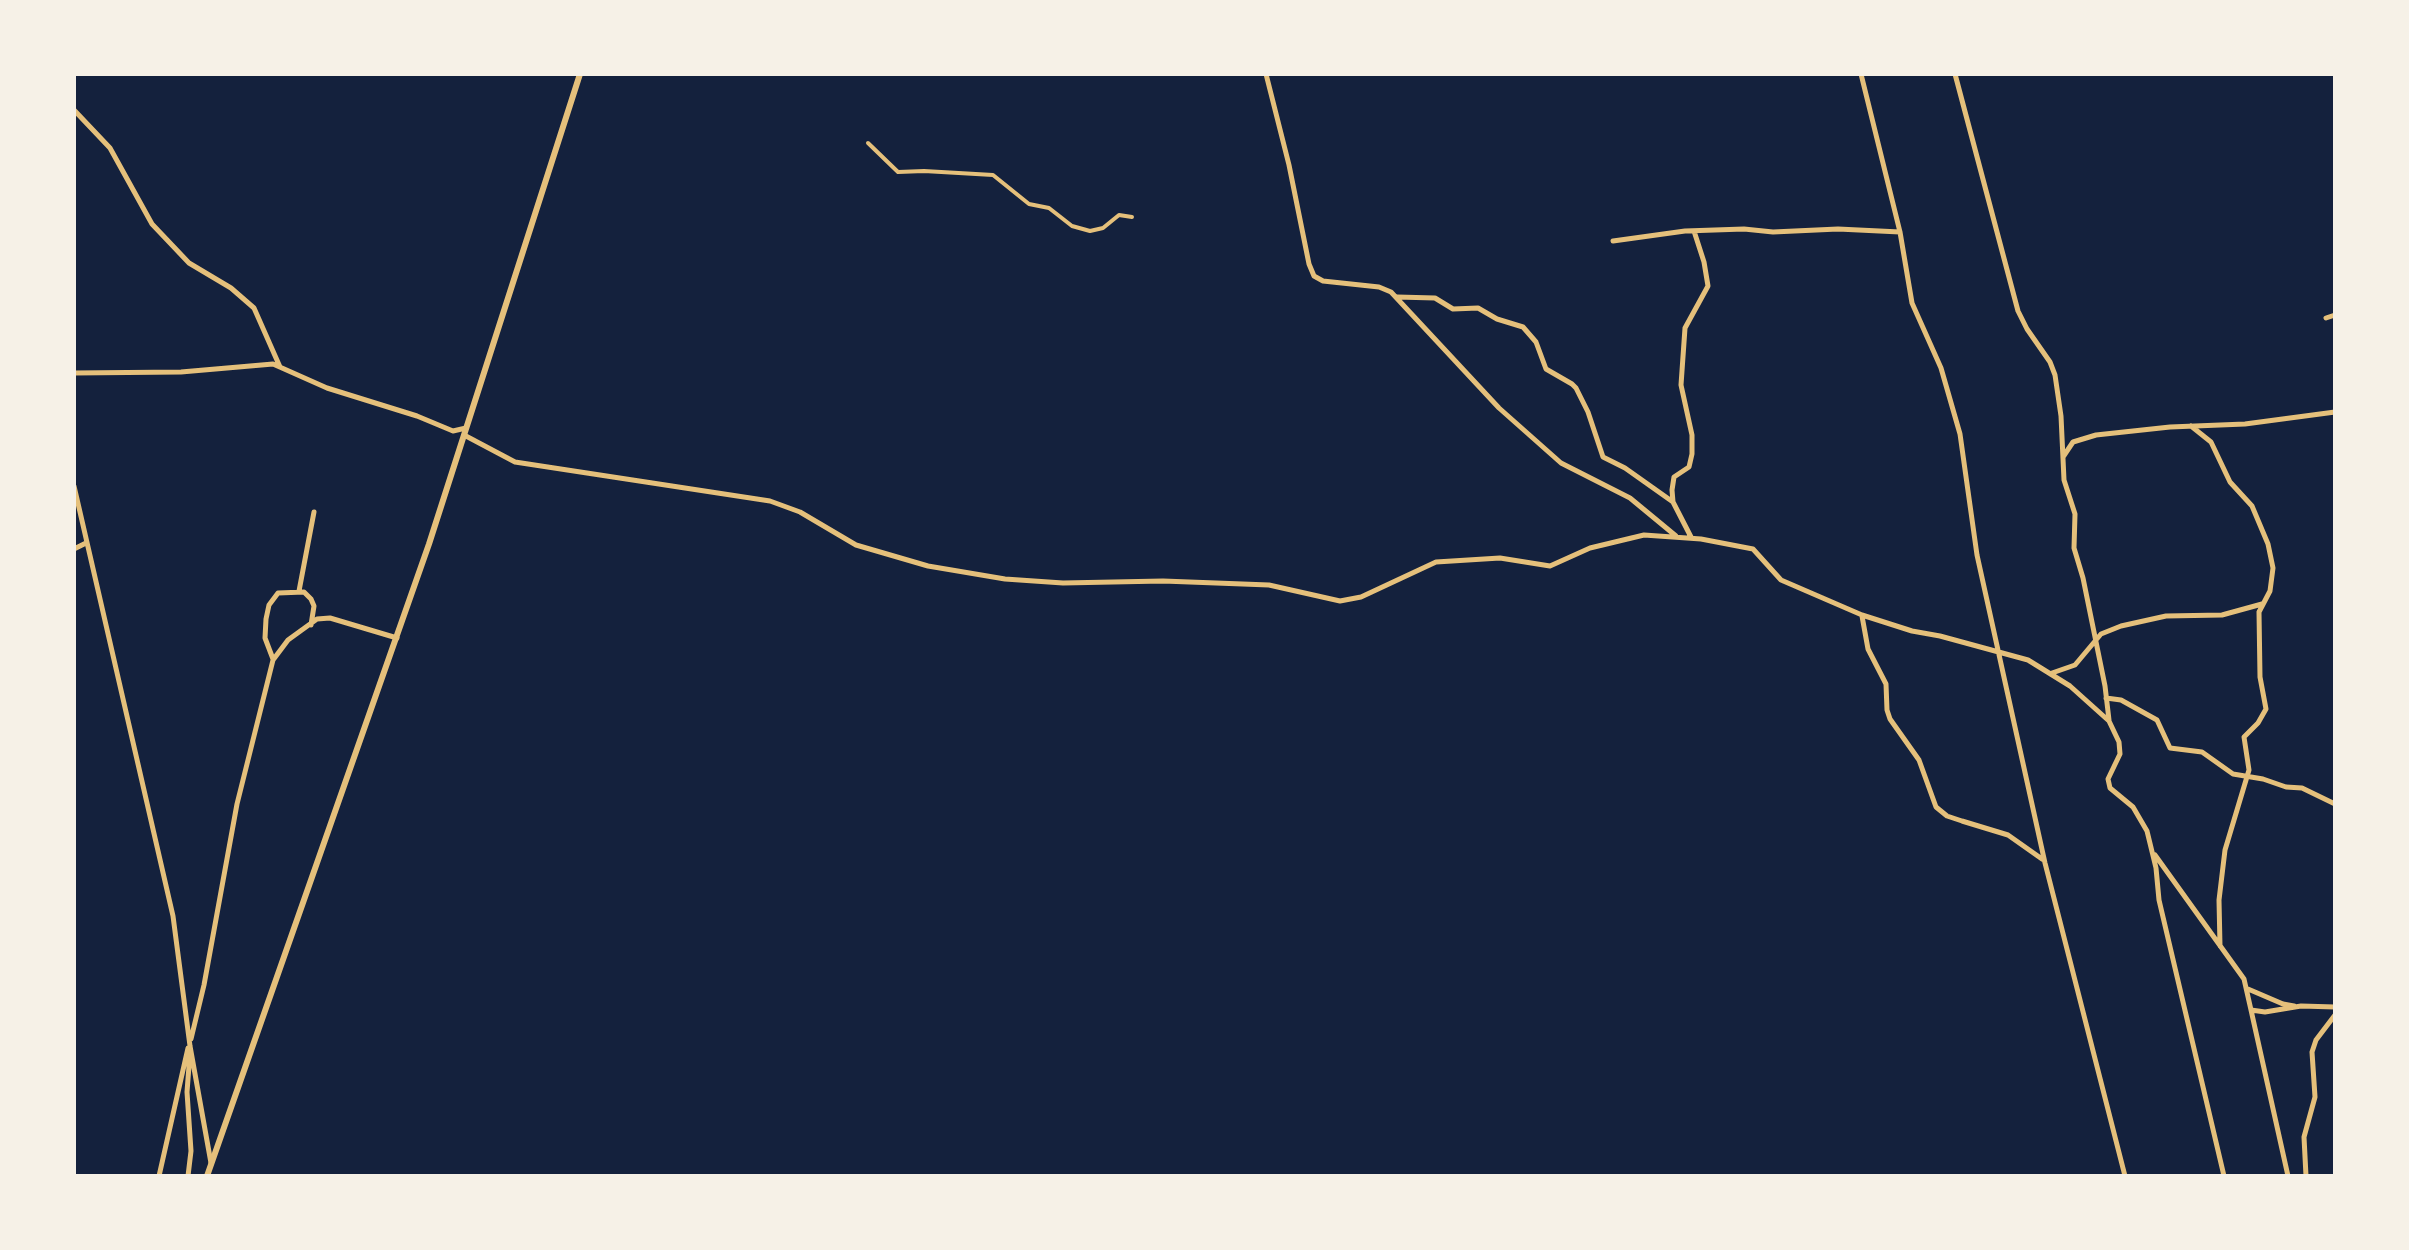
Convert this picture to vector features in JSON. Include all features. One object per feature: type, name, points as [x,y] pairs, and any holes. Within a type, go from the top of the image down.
[{"type":"street","points":[[207,1176],[397,638],[580,74]]},
{"type":"street","points":[[1266,74],[1311,273],[1323,281],[1379,287],[1396,297],[1480,389],[1561,463],[1630,498],[1677,536]]},
{"type":"street","points":[[1861,74],[1900,232],[1912,303],[1941,368],[1960,434],[1977,555],[2045,863],[2125,1176]]},
{"type":"street","points":[[1955,74],[2018,311],[2055,375],[2064,480],[2075,514],[2074,548],[2109,721],[2119,742],[2120,754],[2108,779],[2110,788],[2133,807],[2153,851],[2244,979],[2288,1176]]},
{"type":"street","points":[[74,110],[110,148],[152,224],[189,263],[231,288],[254,308],[280,367]]},
{"type":"street","points":[[868,143],[898,172],[993,175],[1029,204],[1049,208],[1072,226],[1090,231],[1103,228],[1119,215],[1132,217]]},
{"type":"street","points":[[1613,241],[1694,231],[1744,229],[1773,232],[1838,229],[1900,232]]},
{"type":"street","points":[[1673,502],[1674,477],[1689,467],[1692,454],[1692,435],[1681,385],[1685,328],[1708,286],[1694,231]]},
{"type":"street","points":[[1396,297],[1435,298],[1453,309],[1478,308],[1497,319],[1523,327],[1536,342],[1546,369],[1576,388],[1588,412],[1603,457],[1625,468],[1673,502],[1692,538]]},
{"type":"street","points":[[2326,318],[2335,315]]},
{"type":"street","points":[[74,373],[181,372],[264,364],[280,367],[327,388],[417,416],[453,431],[465,432],[515,462],[770,501],[800,512],[856,545],[928,566],[1005,579],[1063,583],[1163,581],[1269,585],[1340,601],[1361,597],[1436,562],[1500,558],[1550,566],[1590,548],[1644,535],[1692,538],[1753,549],[1781,580],[1862,615],[2028,660],[2070,686],[2109,721]]},
{"type":"street","points":[[2063,457],[2073,442],[2081,438],[2191,426],[2245,424],[2335,412]]},
{"type":"street","points":[[2191,426],[2211,442],[2230,482],[2247,499],[2259,519],[2273,568],[2270,591],[2259,612],[2260,677],[2266,709],[2244,737],[2248,776],[2225,850],[2219,900],[2220,946]]},
{"type":"street","points":[[74,486],[173,916],[190,1045],[212,1165]]},
{"type":"street","points":[[299,591],[314,512]]},
{"type":"street","points":[[74,549],[86,543]]},
{"type":"street","points":[[273,660],[265,638],[269,605],[278,593],[304,592],[314,606],[311,625]]},
{"type":"street","points":[[2051,674],[2075,665],[2107,630],[2158,617],[2209,617],[2262,604]]},
{"type":"street","points":[[1862,615],[1868,649],[1886,684],[1890,719],[1919,760],[1936,807],[1947,816],[2008,835],[2041,856],[2045,863]]},
{"type":"street","points":[[159,1176],[204,985],[237,804],[273,660],[288,640],[317,619],[330,618],[397,638]]},
{"type":"street","points":[[2106,698],[2121,700],[2157,720],[2170,748],[2202,752],[2229,772],[2286,787],[2302,788],[2335,804]]},
{"type":"street","points":[[2153,851],[2159,900],[2224,1176]]},
{"type":"street","points":[[2247,988],[2283,1004],[2335,1007]]},
{"type":"street","points":[[2251,1010],[2265,1012],[2301,1006]]},
{"type":"street","points":[[2306,1176],[2304,1137],[2315,1097],[2312,1052],[2316,1040],[2335,1015]]},
{"type":"street","points":[[188,1176],[191,1151],[187,1092],[190,1045]]}]
